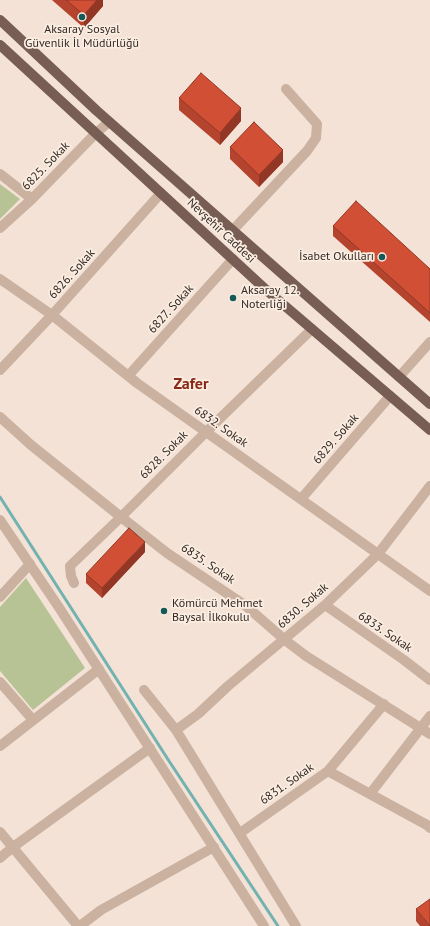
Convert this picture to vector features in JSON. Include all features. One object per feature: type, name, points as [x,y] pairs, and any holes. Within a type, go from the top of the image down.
[{"type":"main road","name":"Nevşehir Caddesi","points":[[0,20],[109,122],[430,404]]},
{"type":"main road","name":"Nevşehir Caddesi","points":[[0,45],[233,260],[430,430]]},
{"type":"street","points":[[233,230],[307,151],[316,138],[317,124],[286,89]]},
{"type":"street","name":"6825. Sokak","points":[[0,228],[32,199],[96,133],[109,122]]},
{"type":"street","points":[[0,174],[32,199]]},
{"type":"street","name":"6826. Sokak","points":[[0,370],[52,316],[161,193]]},
{"type":"street","name":"6827. Sokak","points":[[128,376],[233,260]]},
{"type":"street","name":"6832. Sokak","points":[[0,280],[52,316],[128,376],[430,591]]},
{"type":"street","name":"6828. Sokak","points":[[74,583],[71,576],[70,566],[122,517],[206,432],[312,329]]},
{"type":"street","points":[[399,377],[430,342]]},
{"type":"street","name":"6829. Sokak","points":[[301,499],[390,396]]},
{"type":"street","name":"6835. Sokak","points":[[0,417],[31,445],[167,553],[246,606],[306,656],[430,734]]},
{"type":"street","name":"6830. Sokak","points":[[176,730],[198,714],[228,686],[285,640],[325,605],[378,554],[430,486]]},
{"type":"street","points":[[0,520],[100,669],[264,926]]},
{"type":"street","points":[[0,597],[30,564]]},
{"type":"street","name":"6833. Sokak","points":[[325,605],[430,680]]},
{"type":"street","points":[[0,746],[100,669]]},
{"type":"street","points":[[0,682],[33,720]]},
{"type":"street","points":[[144,690],[176,730],[296,926]]},
{"type":"street","points":[[328,771],[384,704]]},
{"type":"street","points":[[370,794],[430,716]]},
{"type":"street","points":[[0,858],[150,748]]},
{"type":"street","name":"6831. Sokak","points":[[240,833],[328,771],[429,826]]},
{"type":"street","points":[[0,832],[79,926],[101,910],[214,847]]},
{"type":"green space","points":[[0,184],[20,199],[0,219]]},
{"type":"green space","points":[[26,578],[85,668],[33,710],[0,671],[0,607]]},
{"type":"building","points":[[66,0],[97,0],[84,15]]},
{"type":"building","points":[[201,73],[241,108],[220,133],[179,98]]},
{"type":"building","points":[[254,122],[283,150],[259,175],[230,147]]},
{"type":"building","name":"İsabet Okulları","points":[[356,201],[430,269],[430,313],[333,226]]},
{"type":"building","points":[[129,528],[145,542],[102,588],[86,574]]},
{"type":"building","points":[[430,899],[430,926],[416,909]]},
{"type":"waterway","points":[[0,497],[169,761],[278,926]]},
{"type":"place","name":"Aksaray Sosyal Güvenlik İl Müdürlüğü","points":[[82,17]]},
{"type":"place","name":"İsabet Okulları","points":[[382,257]]},
{"type":"place","name":"Aksaray 12. Noterliği","points":[[233,298]]},
{"type":"place","name":"Kömürcü Mehmet Baysal İlkokulu","points":[[164,611]]},
{"type":"district","name":"Zafer","points":[[191,384]]}]
